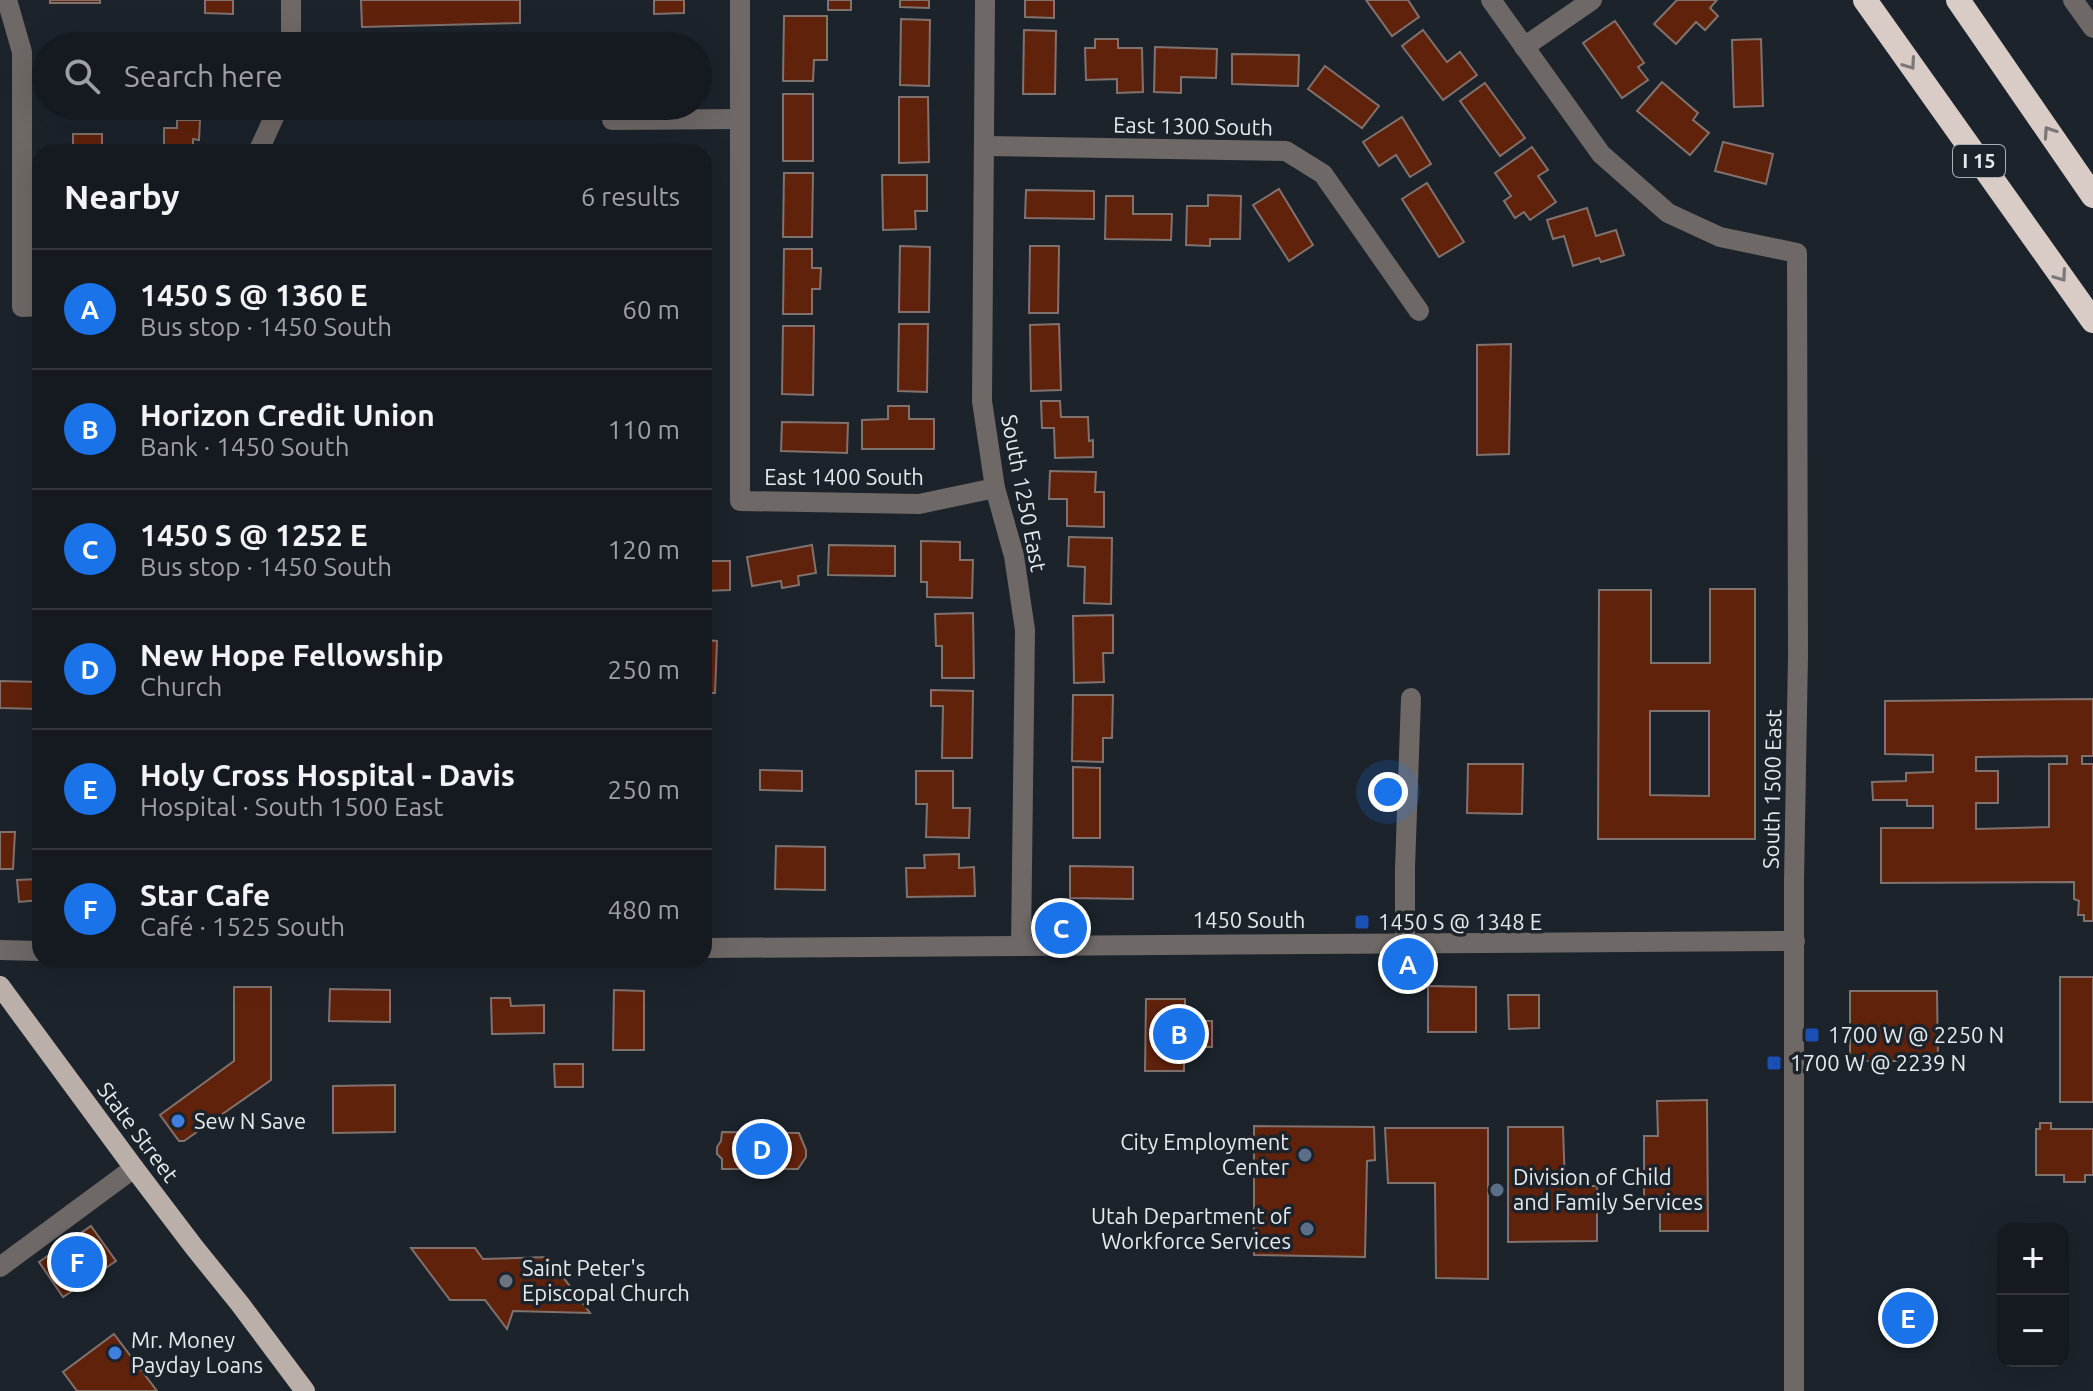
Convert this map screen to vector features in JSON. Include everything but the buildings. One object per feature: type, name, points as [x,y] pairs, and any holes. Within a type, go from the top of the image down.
[{"type":"highway","name":"I 15","points":[[1865,0],[2093,321]]},
{"type":"highway","points":[[1958,0],[2093,196]]},
{"type":"main road","name":"State Street","points":[[0,986],[134,1168],[305,1391]]},
{"type":"street","points":[[7,0],[22,52],[31,306]]},
{"type":"street","points":[[291,0],[291,32]]},
{"type":"street","points":[[712,119],[740,119],[740,0]]},
{"type":"street","name":"South 1250 East","points":[[985,0],[982,401],[995,488],[1014,556],[1025,630],[1021,946]]},
{"type":"street","points":[[1491,0],[1524,47],[1592,0]]},
{"type":"street","points":[[2073,0],[2093,28]]},
{"type":"street","name":"South 1500 East","points":[[1524,47],[1601,154],[1668,213],[1720,237],[1797,253],[1794,1391]]},
{"type":"street","name":"East 1400 South","points":[[740,119],[740,501],[919,504],[995,488]]},
{"type":"street","points":[[262,144],[273,120]]},
{"type":"street","name":"East 1300 South","points":[[984,146],[1286,151],[1323,174],[1419,311]]},
{"type":"street","points":[[1405,943],[1411,698]]},
{"type":"street","name":"1450 South","points":[[712,948],[1795,941]]},
{"type":"street","points":[[0,950],[32,951]]},
{"type":"street","points":[[0,1267],[134,1168]]},
{"type":"place","name":"1450 S @ 1348 E","points":[[1362,922]]},
{"type":"place","name":"1450 S @ 1252 E","points":[[1061,928]]},
{"type":"place","name":"1450 S @ 1360 E","points":[[1408,964]]},
{"type":"place","name":"Horizon Credit Union","points":[[1179,1034]]},
{"type":"place","name":"1700 W @ 2250 N","points":[[1812,1035]]},
{"type":"place","name":"1700 W @ 2239 N","points":[[1774,1063]]},
{"type":"place","name":"Sew N Save","points":[[178,1121]]},
{"type":"place","name":"New Hope Fellowship","points":[[762,1149]]},
{"type":"place","name":"City Employment Center","points":[[1305,1155]]},
{"type":"place","name":"Division of Child and Family Services","points":[[1497,1190]]},
{"type":"place","name":"Utah Department of Workforce Services","points":[[1307,1229]]},
{"type":"place","name":"Star Cafe","points":[[77,1262]]},
{"type":"place","name":"Saint Peter's Episcopal Church","points":[[506,1281]]},
{"type":"place","name":"Holy Cross Hospital - Davis","points":[[1908,1318]]},
{"type":"place","name":"Mr. Money Payday Loans","points":[[115,1353]]}]
